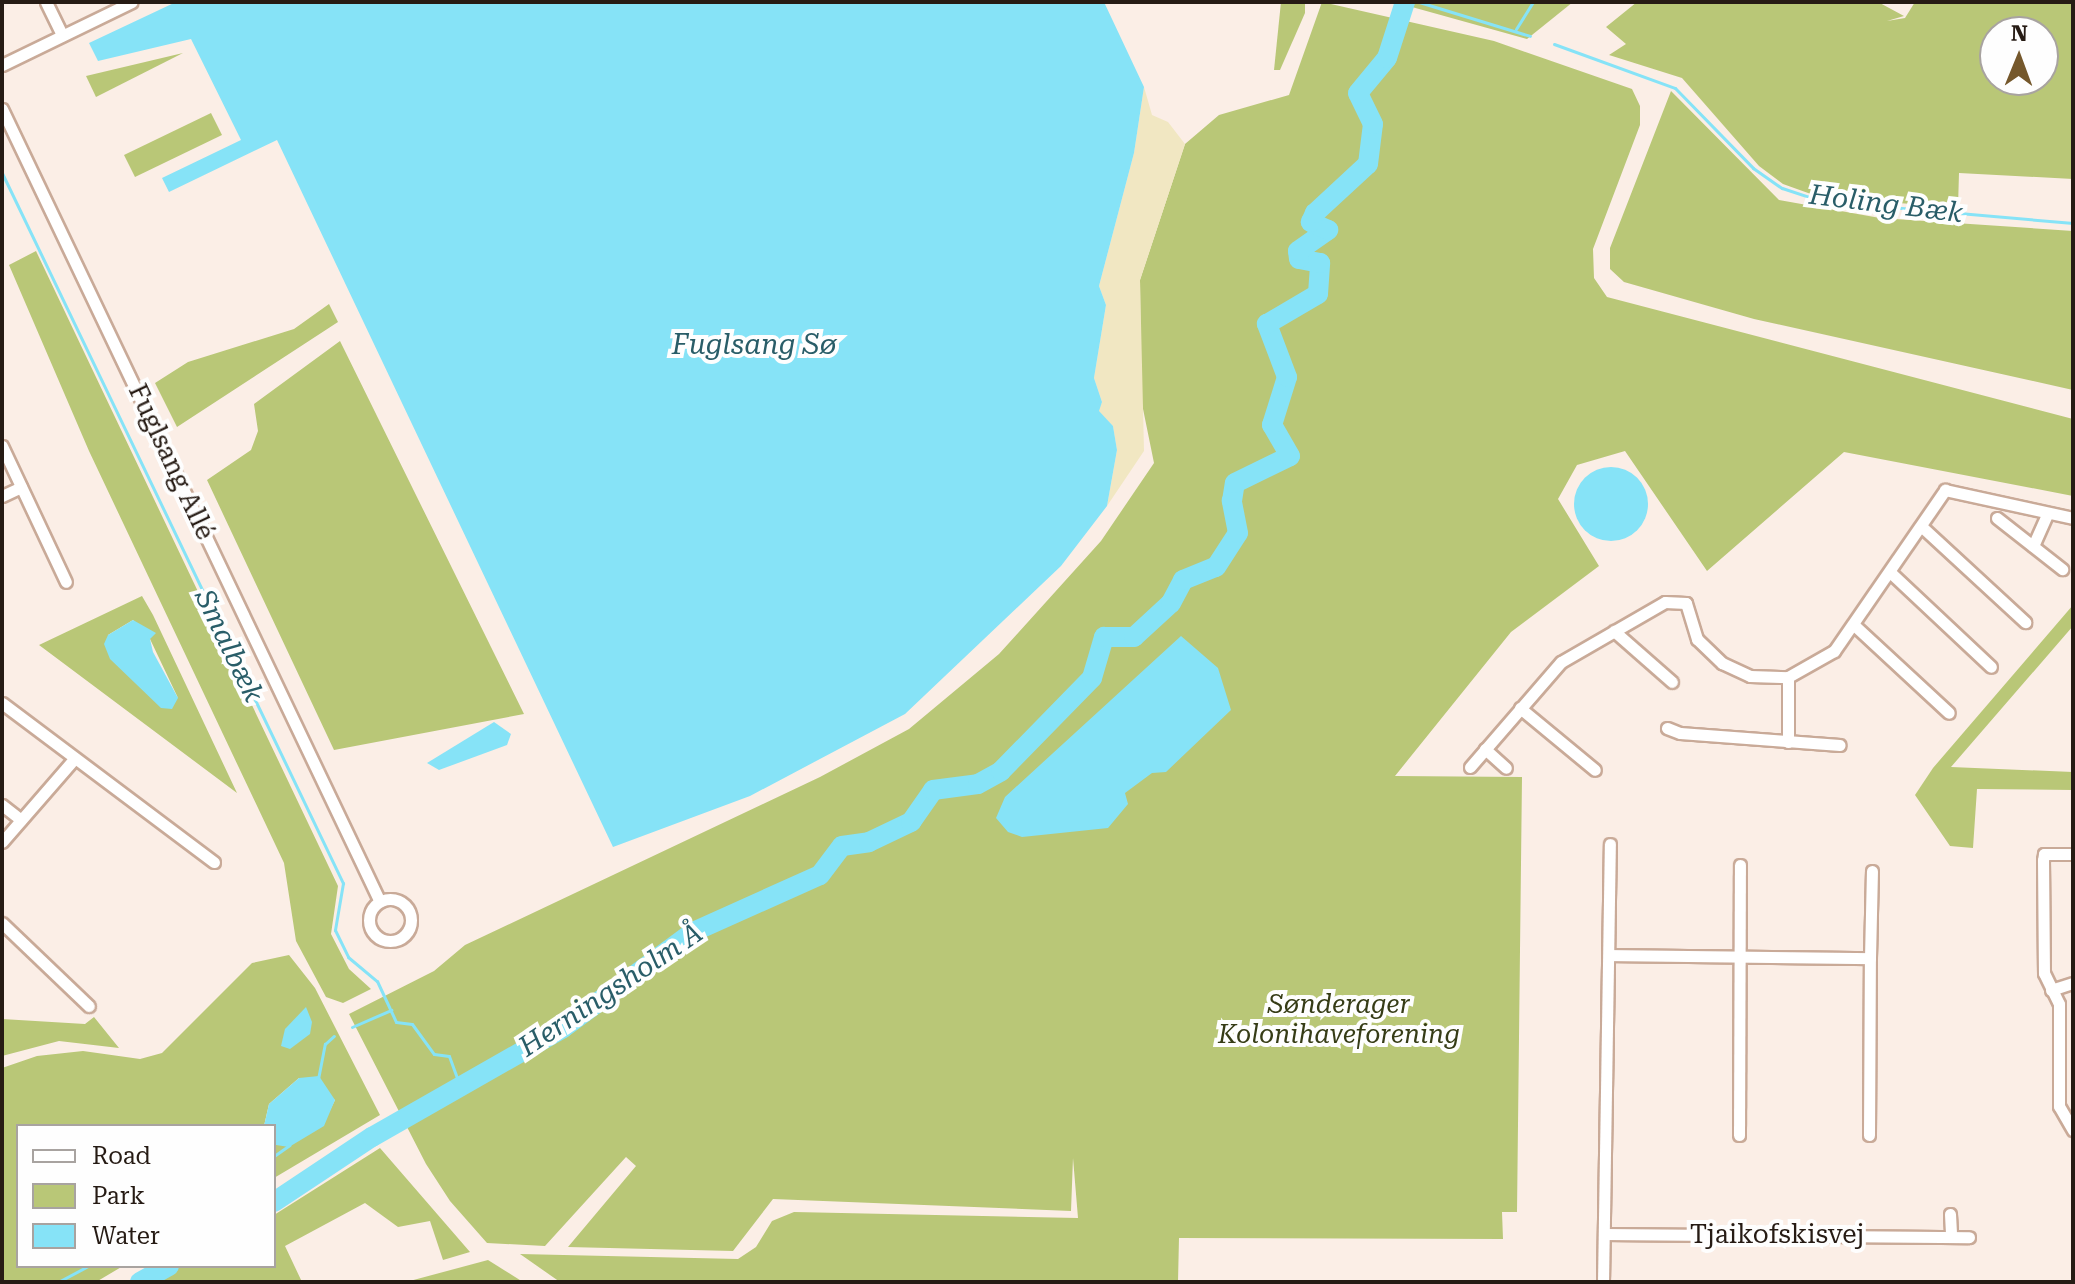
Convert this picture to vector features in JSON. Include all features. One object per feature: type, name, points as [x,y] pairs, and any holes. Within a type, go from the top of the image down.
[{"type":"street","points":[[46,2],[62,35]]},
{"type":"street","points":[[2,65],[132,2]]},
{"type":"street","name":"Fuglsang Allé","points":[[2,109],[380,902]]},
{"type":"street","points":[[2,446],[66,582]]},
{"type":"street","points":[[2,496],[21,487]]},
{"type":"street","points":[[1470,767],[1561,662],[1665,602],[1682,599],[1697,639],[1715,658],[1750,676],[1788,677],[1820,662],[1854,625],[1945,490],[2073,518]]},
{"type":"street","points":[[2033,546],[2048,513]]},
{"type":"street","points":[[1997,518],[2062,569]]},
{"type":"street","points":[[1921,526],[2025,622]]},
{"type":"street","points":[[1891,573],[1991,667]]},
{"type":"street","points":[[1854,625],[1949,713]]},
{"type":"street","points":[[1614,631],[1672,682]]},
{"type":"street","points":[[1788,677],[1788,742]]},
{"type":"street","points":[[2,703],[214,862]]},
{"type":"street","points":[[1520,708],[1595,770]]},
{"type":"street","points":[[1667,728],[1680,733],[1840,745]]},
{"type":"street","points":[[1485,749],[1506,768]]},
{"type":"street","points":[[2,842],[75,758]]},
{"type":"street","points":[[2,805],[21,820]]},
{"type":"street","points":[[1603,1282],[1610,844]]},
{"type":"street","points":[[2073,854],[2044,854],[2044,973],[2059,1004],[2059,1106],[2070,1117],[2073,1130]]},
{"type":"street","points":[[1739,1135],[1740,865]]},
{"type":"street","points":[[1869,1135],[1872,871]]},
{"type":"street","points":[[2,923],[89,1006]]},
{"type":"street","points":[[1610,955],[1870,958]]},
{"type":"street","points":[[2051,990],[2073,983]]},
{"type":"street","points":[[1950,1214],[1951,1236]]},
{"type":"street","name":"Tjaikofskisvej","points":[[1604,1234],[1969,1237]]},
{"type":"green space","points":[[1281,2],[1305,2],[1305,13],[1280,70],[1274,70]]},
{"type":"green space","name":"Sønderager Kolonihaveforening","points":[[1322,2],[1494,41],[1632,89],[1640,106],[1640,125],[1593,249],[1594,278],[1607,297],[2073,419],[2073,496],[1844,452],[1707,571],[1625,451],[1577,465],[1558,499],[1599,566],[1511,632],[1395,776],[1522,777],[1517,1212],[1502,1212],[1503,1239],[1179,1238],[1178,1282],[560,1282],[520,1254],[738,1259],[756,1247],[772,1221],[794,1212],[1078,1218],[1073,1158],[1071,1211],[773,1199],[733,1251],[568,1247],[636,1166],[626,1157],[545,1246],[487,1243],[450,1201],[426,1164],[349,1014],[434,971],[465,945],[820,777],[909,729],[999,654],[1101,541],[1154,463],[1141,399],[1140,280],[1185,144],[1219,115],[1289,95]]},
{"type":"green space","points":[[1394,2],[1573,2],[1527,39]]},
{"type":"green space","points":[[1637,2],[1878,2],[1904,16],[1887,21],[1905,18],[1915,2],[2073,2],[2073,179],[1959,173],[1958,207],[1822,198],[1783,184],[1759,166],[1682,78],[1609,55],[1626,44],[1606,27]]},
{"type":"green space","points":[[183,53],[96,97],[86,76]]},
{"type":"green space","points":[[1671,91],[1779,200],[1880,218],[2073,231],[2073,390],[1754,319],[1624,282],[1610,269],[1610,248]]},
{"type":"green space","points":[[211,113],[222,135],[135,177],[124,155]]},
{"type":"green space","points":[[36,251],[338,886],[331,934],[349,969],[371,989],[343,1003],[326,997],[296,941],[284,863],[89,451],[9,265]]},
{"type":"green space","points":[[329,304],[338,322],[177,427],[155,383],[188,362],[294,329]]},
{"type":"green space","points":[[340,341],[524,714],[334,750],[207,480],[251,450],[258,431],[254,404]]},
{"type":"green space","points":[[142,596],[237,793],[39,645]],"holes":[[[133,620],[150,639],[178,698],[108,635]]]},
{"type":"green space","points":[[2073,605],[2073,626],[1951,767],[2073,772],[2073,790],[1977,789],[1973,848],[1950,846],[1915,795],[1933,768]]},
{"type":"green space","points":[[289,955],[315,988],[380,1115],[276,1177],[276,1143],[330,1110],[335,1100],[299,1078],[269,1104],[264,1124],[16,1124],[16,1268],[120,1268],[96,1282],[2,1282],[2,1068],[37,1056],[83,1051],[140,1059],[162,1053],[252,963]]},
{"type":"green space","points":[[94,1017],[119,1048],[59,1041],[2,1056],[2,1019],[85,1024]]},
{"type":"green space","points":[[380,1148],[470,1252],[443,1260],[430,1221],[398,1227],[365,1203],[285,1246],[302,1282],[146,1282],[174,1268],[276,1268],[276,1214]]},
{"type":"green space","points":[[488,1260],[523,1282],[406,1282]]},
{"type":"sand","points":[[1144,87],[1152,115],[1168,122],[1185,144],[1140,280],[1144,451],[1107,506],[1117,450],[1113,426],[1098,411],[1102,402],[1094,378],[1106,305],[1099,286],[1134,153]]},
{"type":"water","name":"Fuglsang Sø","points":[[176,2],[1104,2],[1144,87],[1134,153],[1099,286],[1106,305],[1094,378],[1102,402],[1099,411],[1113,426],[1117,450],[1107,506],[1061,566],[905,714],[750,796],[613,847],[277,140],[169,192],[162,178],[241,140],[191,39],[98,61],[89,43]]},
{"type":"water","points":[[1611,467],[1625,470],[1637,478],[1645,490],[1648,504],[1645,518],[1637,530],[1625,538],[1611,541],[1597,538],[1585,530],[1577,518],[1574,504],[1577,490],[1585,478],[1597,470]]},
{"type":"water","points":[[133,620],[156,633],[150,639],[153,652],[178,698],[172,709],[161,708],[110,659],[104,644],[108,635]]},
{"type":"water","points":[[1181,636],[1218,668],[1231,710],[1166,772],[1152,773],[1125,793],[1128,804],[1108,828],[1022,837],[1008,832],[996,818],[1005,797]]},
{"type":"water","points":[[494,722],[511,734],[507,745],[439,770],[427,763]]},
{"type":"water","points":[[306,1007],[312,1022],[310,1034],[290,1049],[281,1046],[285,1029]]},
{"type":"water","points":[[319,1076],[335,1100],[324,1126],[289,1147],[276,1145],[276,1124],[264,1124],[269,1104],[299,1078]]},
{"type":"waterway","name":"Herningsholm Å","points":[[276,1201],[372,1137],[563,1028],[693,932],[820,875],[842,846],[869,842],[911,822],[933,790],[978,784],[1001,771],[1092,678],[1104,637],[1134,637],[1171,603],[1183,580],[1216,567],[1238,533],[1232,501],[1235,483],[1290,456],[1272,425],[1287,377],[1267,324],[1318,294],[1320,263],[1299,259],[1298,251],[1328,230],[1311,222],[1315,213],[1368,164],[1373,124],[1358,93],[1387,58],[1405,2]]},
{"type":"waterway","name":"Holing Bæk","points":[[1419,2],[1530,36]]},
{"type":"waterway","points":[[1516,29],[1533,2]]},
{"type":"waterway","name":"Holing Bæk","points":[[1554,44],[1675,88],[1753,168],[1782,188],[1821,201],[2073,223]]},
{"type":"waterway","name":"Smalbæk","points":[[2,173],[343,883],[335,930],[348,957],[377,981],[396,1022],[412,1024],[434,1054],[449,1056],[460,1086]]},
{"type":"waterway","points":[[352,1027],[391,1010]]},
{"type":"waterway","points":[[318,1079],[325,1044],[334,1036]]},
{"type":"waterway","points":[[276,1155],[290,1145]]},
{"type":"waterway","points":[[58,1282],[84,1268]]},
{"type":"waterway","name":"Herningsholm Å","points":[[140,1282],[165,1268]]}]
